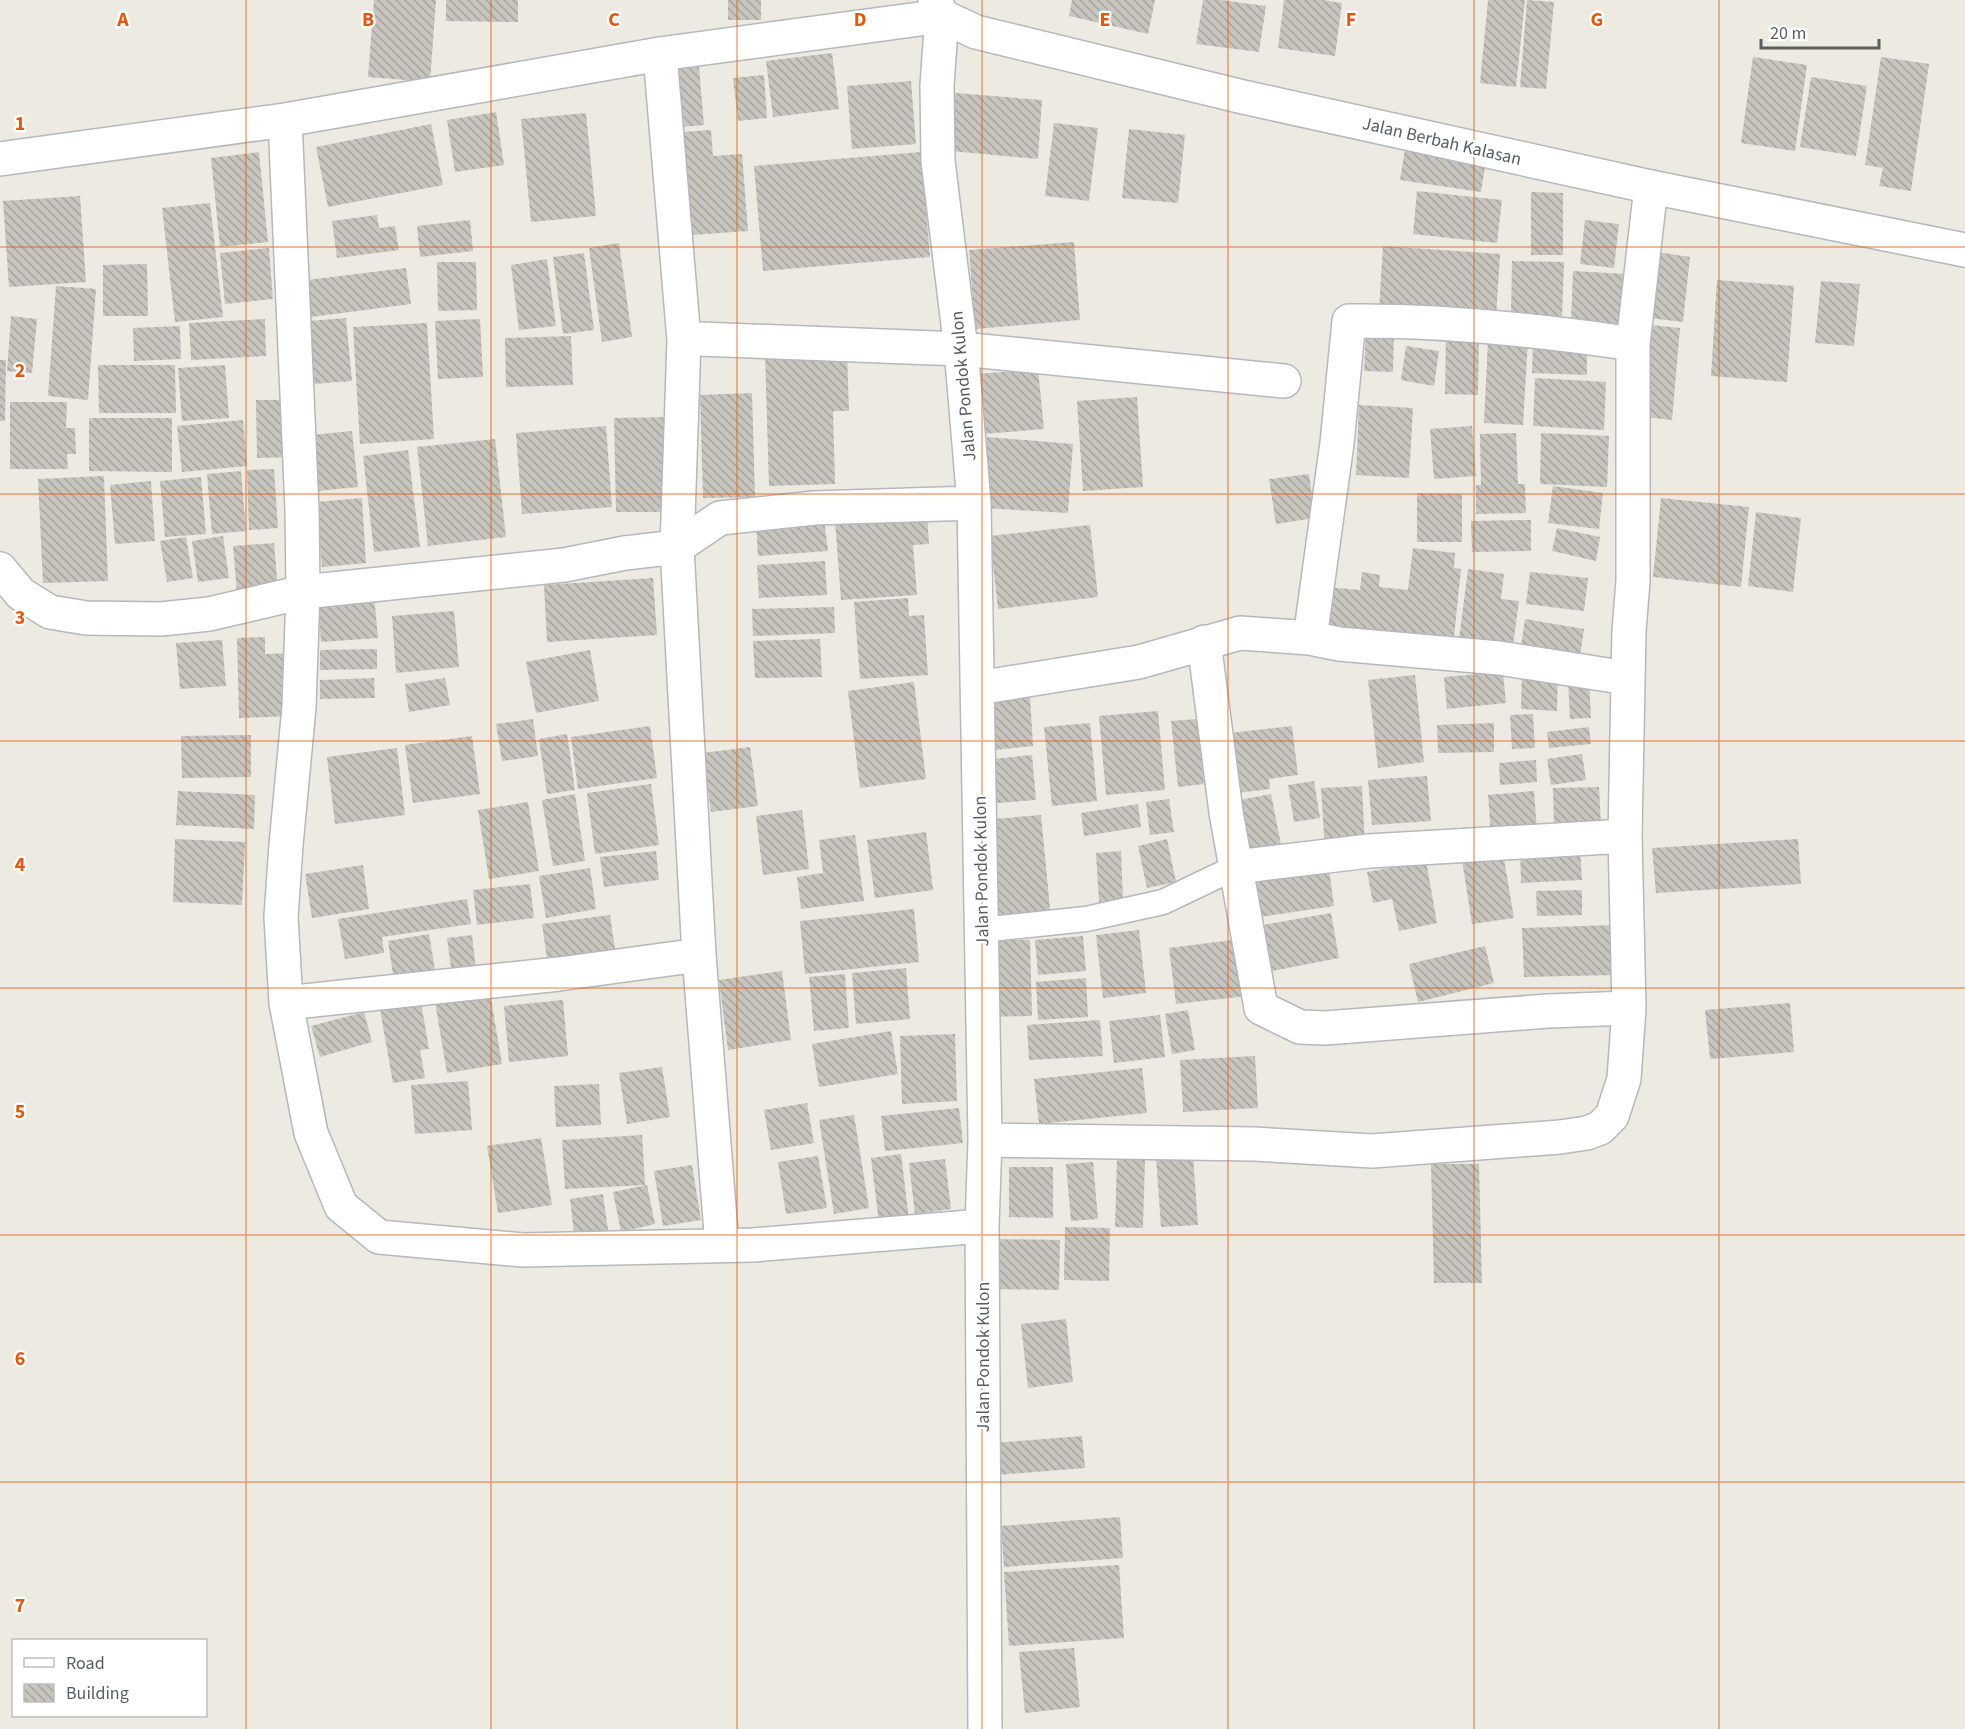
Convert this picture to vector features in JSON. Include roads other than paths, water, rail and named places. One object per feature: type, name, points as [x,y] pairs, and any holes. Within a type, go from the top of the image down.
[{"type":"street","points":[[0,159],[285,120],[938,8]]},
{"type":"street","name":"Jalan Berbah Kalasan","points":[[938,8],[976,32],[1243,97],[1651,188],[1965,250]]},
{"type":"street","name":"Jalan Pondok Kulon","points":[[938,8],[938,161],[960,349],[974,503],[985,1140],[982,1226],[985,1729]]},
{"type":"street","points":[[660,54],[684,340],[676,547],[699,955],[722,1245]]},
{"type":"street","points":[[285,120],[302,509],[303,592],[300,707],[286,845],[282,917],[286,1003],[311,1133],[341,1206],[379,1237],[523,1250],[753,1245],[982,1226]]},
{"type":"street","points":[[985,1140],[1254,1144],[1372,1151],[1498,1143],[1587,1133],[1600,1128],[1612,1116],[1624,1079],[1629,1008],[1625,836],[1627,678],[1633,581],[1633,344],[1651,188]]},
{"type":"street","points":[[1310,638],[1338,443],[1349,321],[1405,321],[1473,325],[1633,344]]},
{"type":"street","points":[[684,340],[960,349],[1284,381]]},
{"type":"street","points":[[0,569],[21,594],[50,612],[86,618],[161,619],[209,614],[303,592],[564,565],[625,553],[676,547],[720,518],[814,508],[974,503]]},
{"type":"street","points":[[978,688],[1139,662],[1240,633],[1499,658],[1627,678]]},
{"type":"street","points":[[1204,642],[1226,812],[1260,1008],[1300,1027],[1325,1028],[1548,1011],[1629,1008]]},
{"type":"street","points":[[1236,867],[1369,851],[1625,836]]},
{"type":"street","points":[[286,1003],[559,974],[699,955]]},
{"type":"lane","points":[[981,930],[1086,919],[1163,902],[1236,867]]}]
